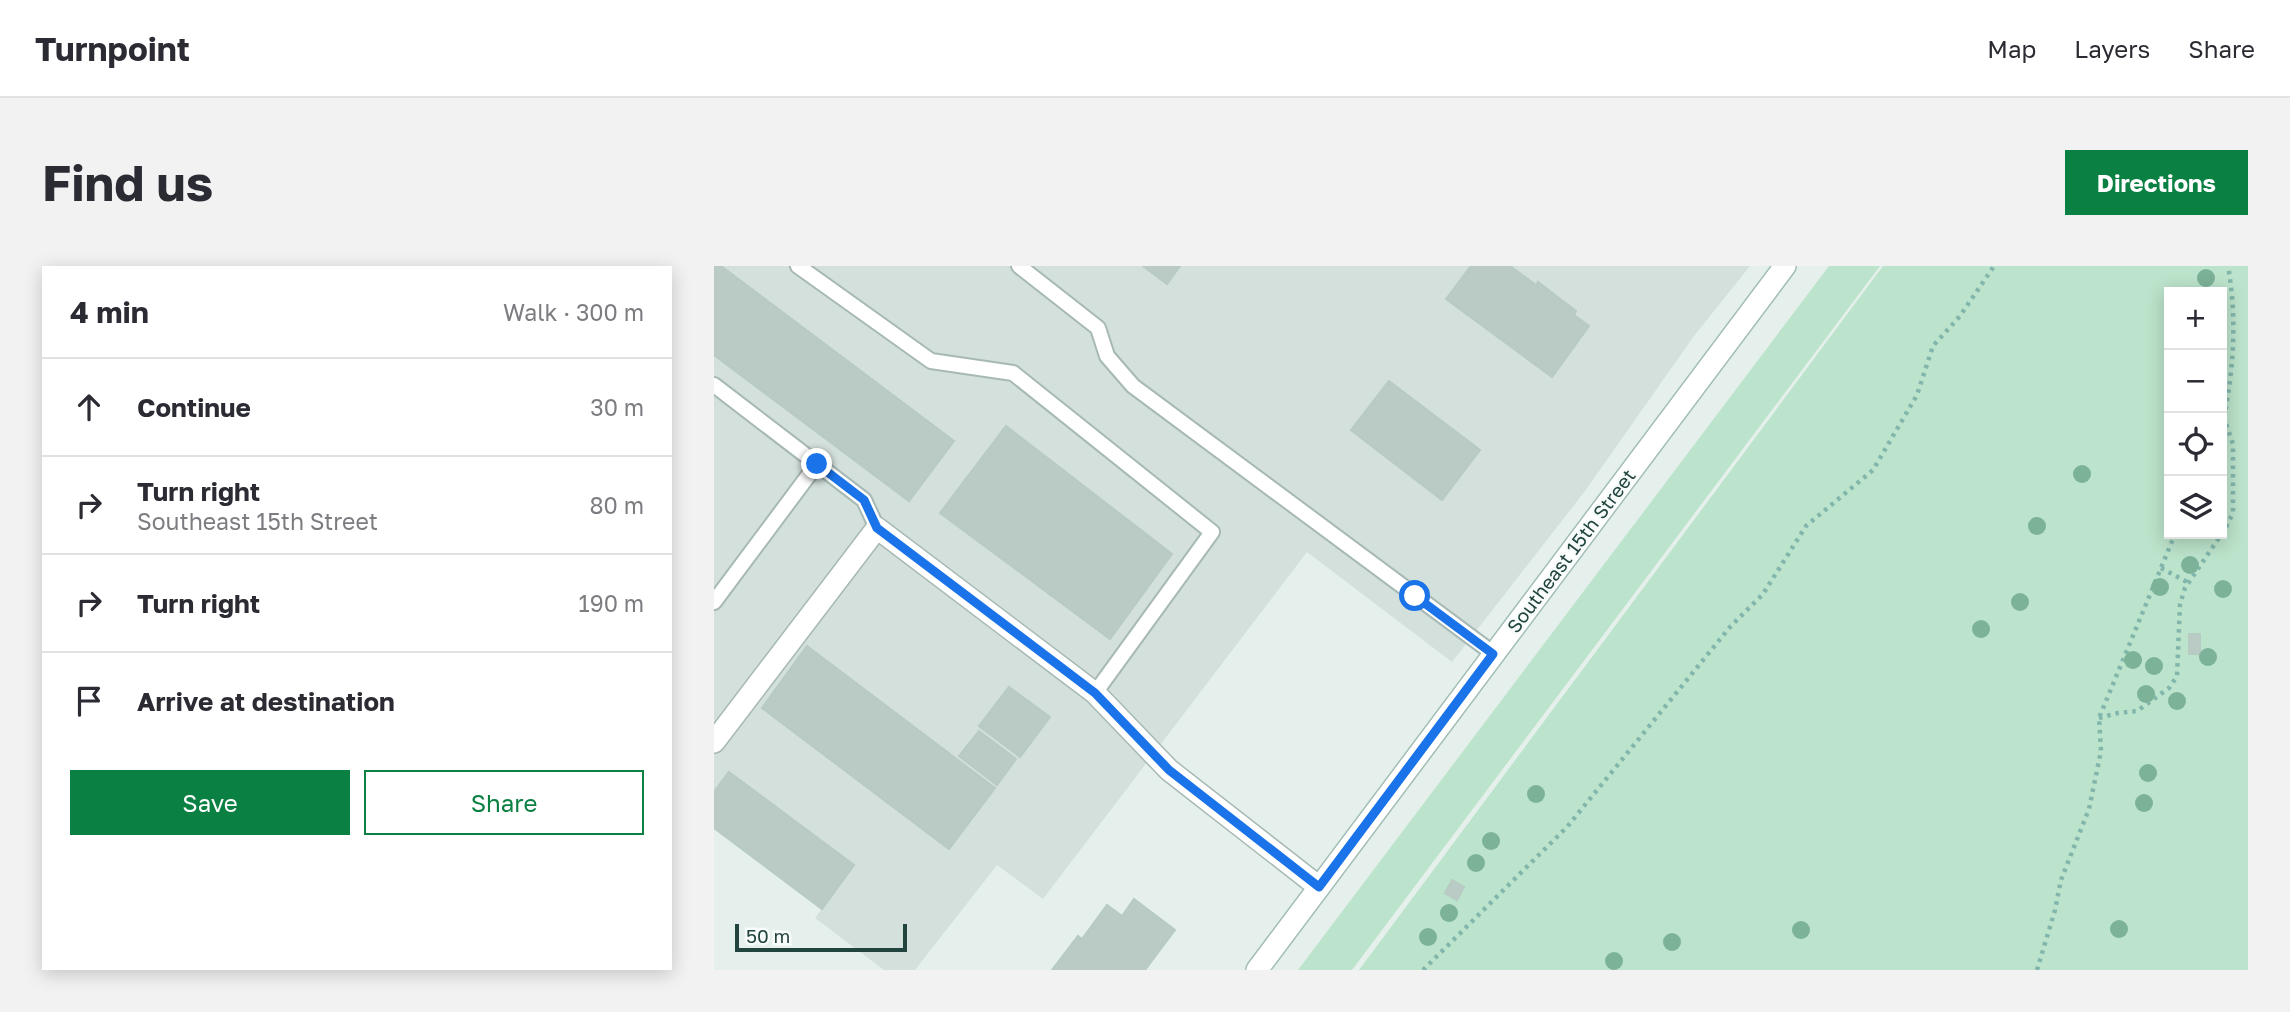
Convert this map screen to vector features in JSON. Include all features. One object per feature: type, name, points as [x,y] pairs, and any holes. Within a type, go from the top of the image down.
[{"type":"main road","name":"Southeast 15th Street","points":[[1257,970],[1785,266]]},
{"type":"main road","points":[[714,742],[877,528],[1095,693],[1169,770],[1319,887]]},
{"type":"lane","points":[[798,266],[930,361],[1013,373],[1212,532],[1095,693]]},
{"type":"lane","points":[[1019,266],[1098,328],[1107,356],[1133,386],[1493,654]]},
{"type":"lane","points":[[714,386],[864,500],[877,528]]},
{"type":"lane","points":[[714,602],[817,464]]},
{"type":"path","points":[[1423,970],[1567,827],[1730,627],[1763,594],[1806,526],[1873,470],[1917,395],[1933,346],[1960,316],[1994,266]]},
{"type":"path","points":[[2225,413],[2230,388],[2234,322],[2228,266]]},
{"type":"path","points":[[2099,718],[2137,711],[2169,688],[2177,676],[2180,604],[2189,583],[2233,513],[2233,444],[2227,430]]},
{"type":"path","points":[[2037,970],[2061,880],[2089,809],[2101,751],[2099,718],[2173,539]]},
{"type":"path","points":[[2161,568],[2189,583]]},
{"type":"shaded area","points":[[714,266],[1750,266],[1694,336],[1585,491],[1452,662],[1307,552],[1043,899],[997,865],[915,970],[884,970],[815,918],[854,865],[729,773],[714,792]]},
{"type":"green space","points":[[1829,266],[1880,266],[1352,970],[1298,970]]},
{"type":"green space","points":[[1883,266],[2248,266],[2248,970],[1359,970]]},
{"type":"building","points":[[714,266],[721,266],[954,441],[909,501],[714,355]]},
{"type":"building","points":[[1143,266],[1180,266],[1167,284]]},
{"type":"building","points":[[1471,266],[1510,266],[1536,285],[1538,282],[1576,311],[1574,315],[1589,326],[1552,377],[1446,299]]},
{"type":"building","points":[[1389,381],[1480,450],[1442,500],[1351,430]]},
{"type":"building","points":[[1006,426],[1172,554],[1110,639],[940,513]]},
{"type":"building","points":[[2189,634],[2200,634],[2200,654],[2189,654]]},
{"type":"building","points":[[807,646],[995,788],[949,849],[762,708]]},
{"type":"building","points":[[1009,687],[1050,717],[1020,757],[979,726]]},
{"type":"building","points":[[979,731],[1016,759],[997,785],[959,756]]},
{"type":"building","points":[[729,772],[854,865],[822,909],[714,828],[714,792]]},
{"type":"building","points":[[1452,880],[1464,887],[1457,900],[1445,893]]},
{"type":"building","points":[[1134,899],[1175,930],[1145,970],[1052,970],[1078,936],[1082,939],[1107,905],[1122,916]]},
{"type":"route","points":[[817,464],[864,500],[877,528],[1095,693],[1169,770],[1319,887],[1493,654],[1415,596]]}]
